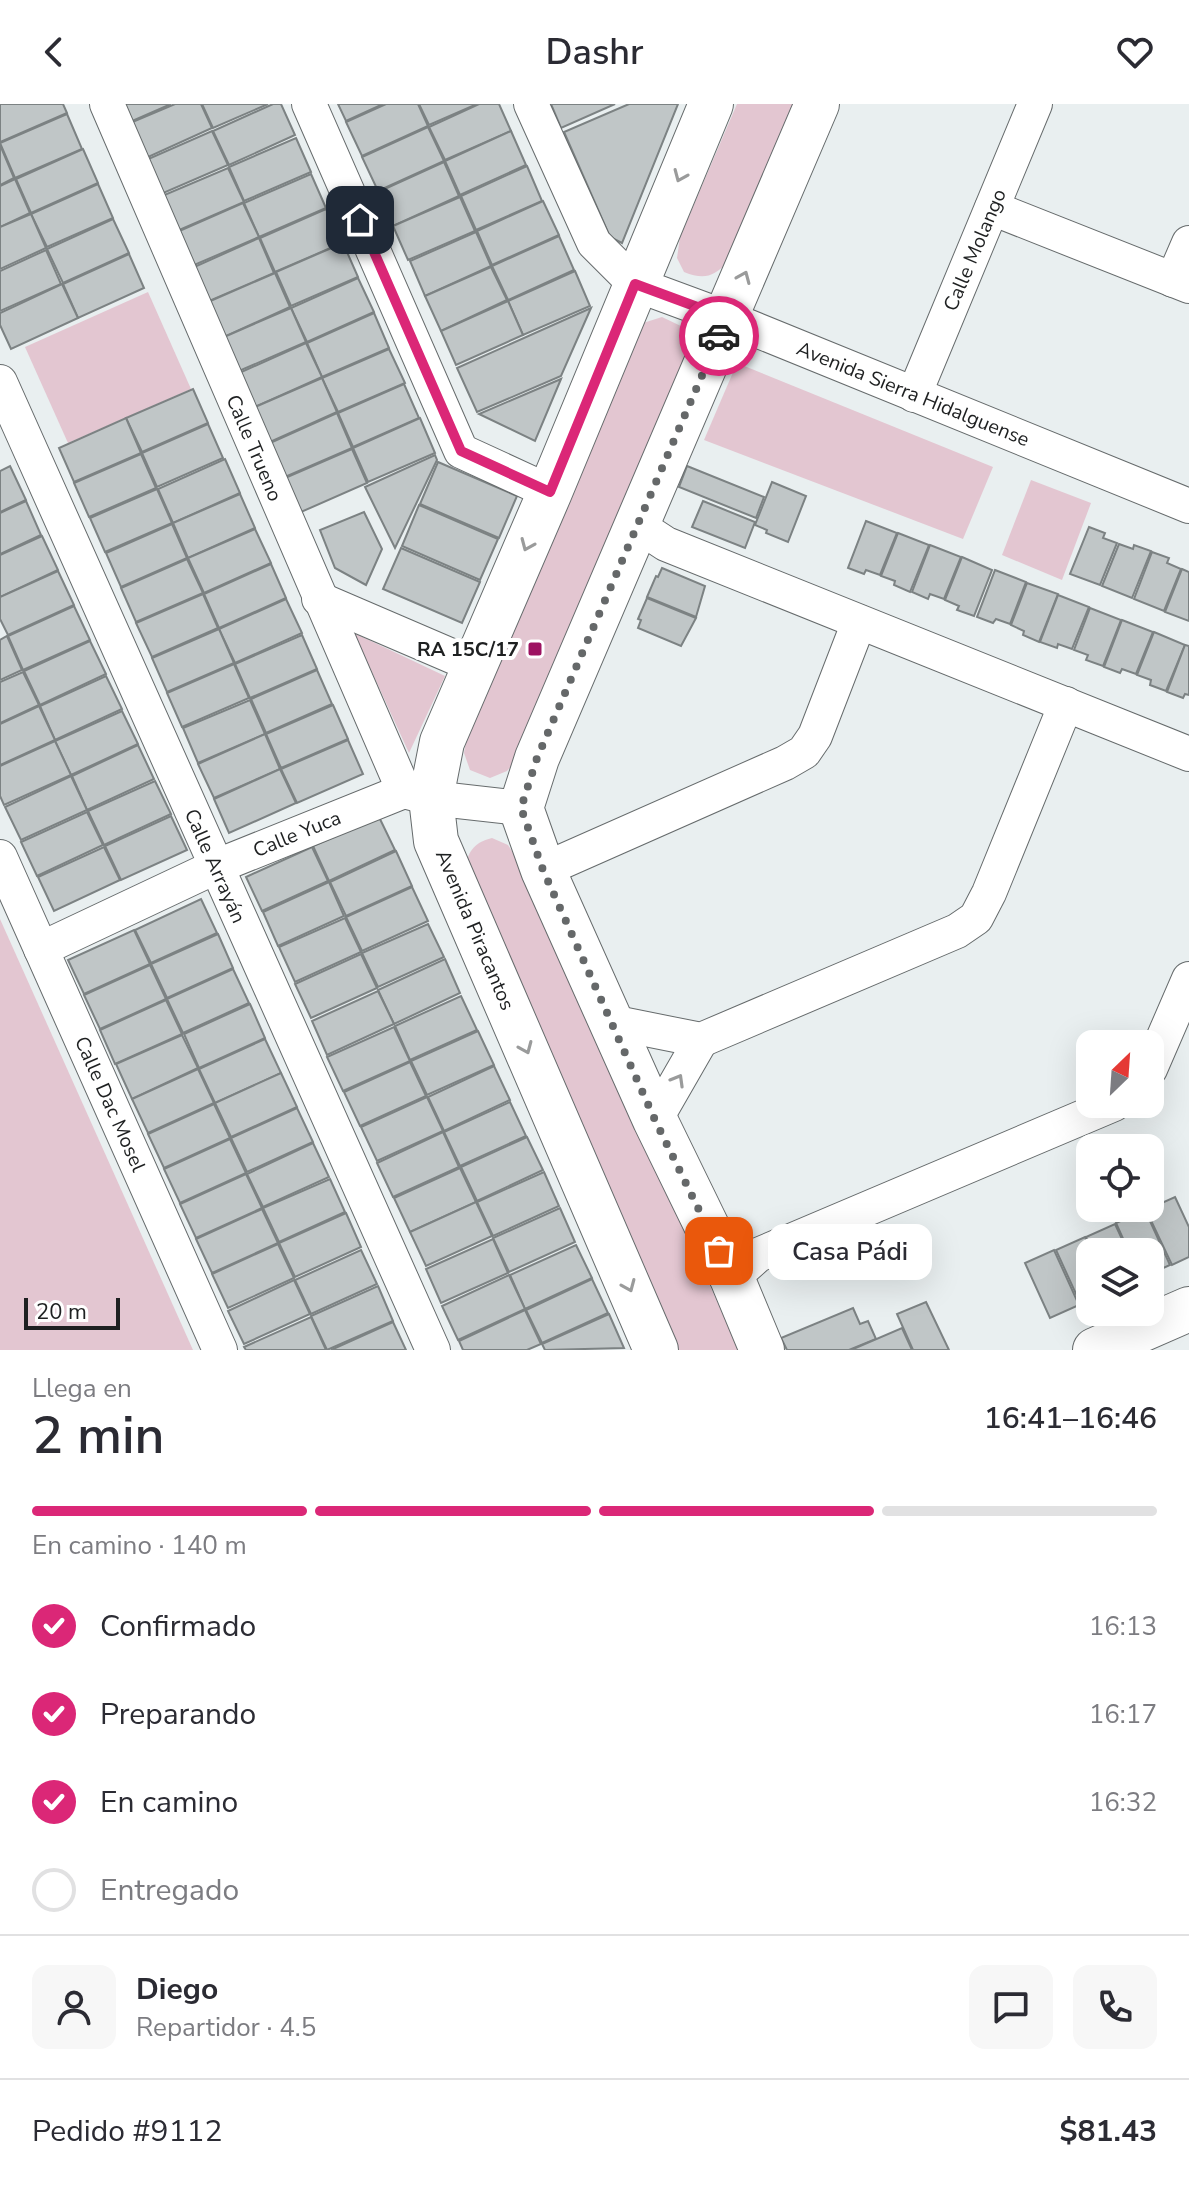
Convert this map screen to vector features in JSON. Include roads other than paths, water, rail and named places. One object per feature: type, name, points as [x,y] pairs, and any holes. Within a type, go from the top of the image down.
[{"type":"street","name":"Calle Trueno","points":[[107,104],[319,599],[418,794]]},
{"type":"street","points":[[309,104],[461,451],[550,492]]},
{"type":"street","points":[[531,104],[594,243],[635,284]]},
{"type":"street","name":"Avenida Piracantos","points":[[656,1350],[418,794],[550,492],[711,104]]},
{"type":"street","points":[[762,1350],[732,1278],[655,1120],[543,870],[521,808],[537,758],[817,104]]},
{"type":"street","name":"Calle Molango","points":[[914,395],[1035,104]]},
{"type":"street","points":[[992,208],[1181,283],[1189,243]]},
{"type":"street","name":"Avenida Sierra Hidalguense","points":[[635,284],[727,318],[1189,506]]},
{"type":"street","name":"Calle Arrayán","points":[[0,382],[433,1350]]},
{"type":"street","points":[[637,525],[666,544],[1189,754]]},
{"type":"street","points":[[319,599],[475,666]]},
{"type":"street","points":[[543,870],[804,752],[815,736],[859,622]]},
{"type":"street","points":[[611,1022],[701,1040],[957,931],[976,918],[1066,704]]},
{"type":"street","name":"Calle Yuca","points":[[41,949],[215,867],[418,794],[521,808]]},
{"type":"street","name":"Calle Dac Mosel","points":[[0,857],[220,1350]]},
{"type":"street","points":[[1164,1037],[1189,979]]},
{"type":"street","points":[[655,1120],[701,1040]]},
{"type":"street","points":[[732,1278],[758,1255],[1081,1118]]},
{"type":"street","points":[[1095,1350],[1189,1309]]},
{"type":"place","name":"RA 15C/17","points":[[535,649]]},
{"type":"place","name":"Casa Pádi","points":[[719,1251]]}]
